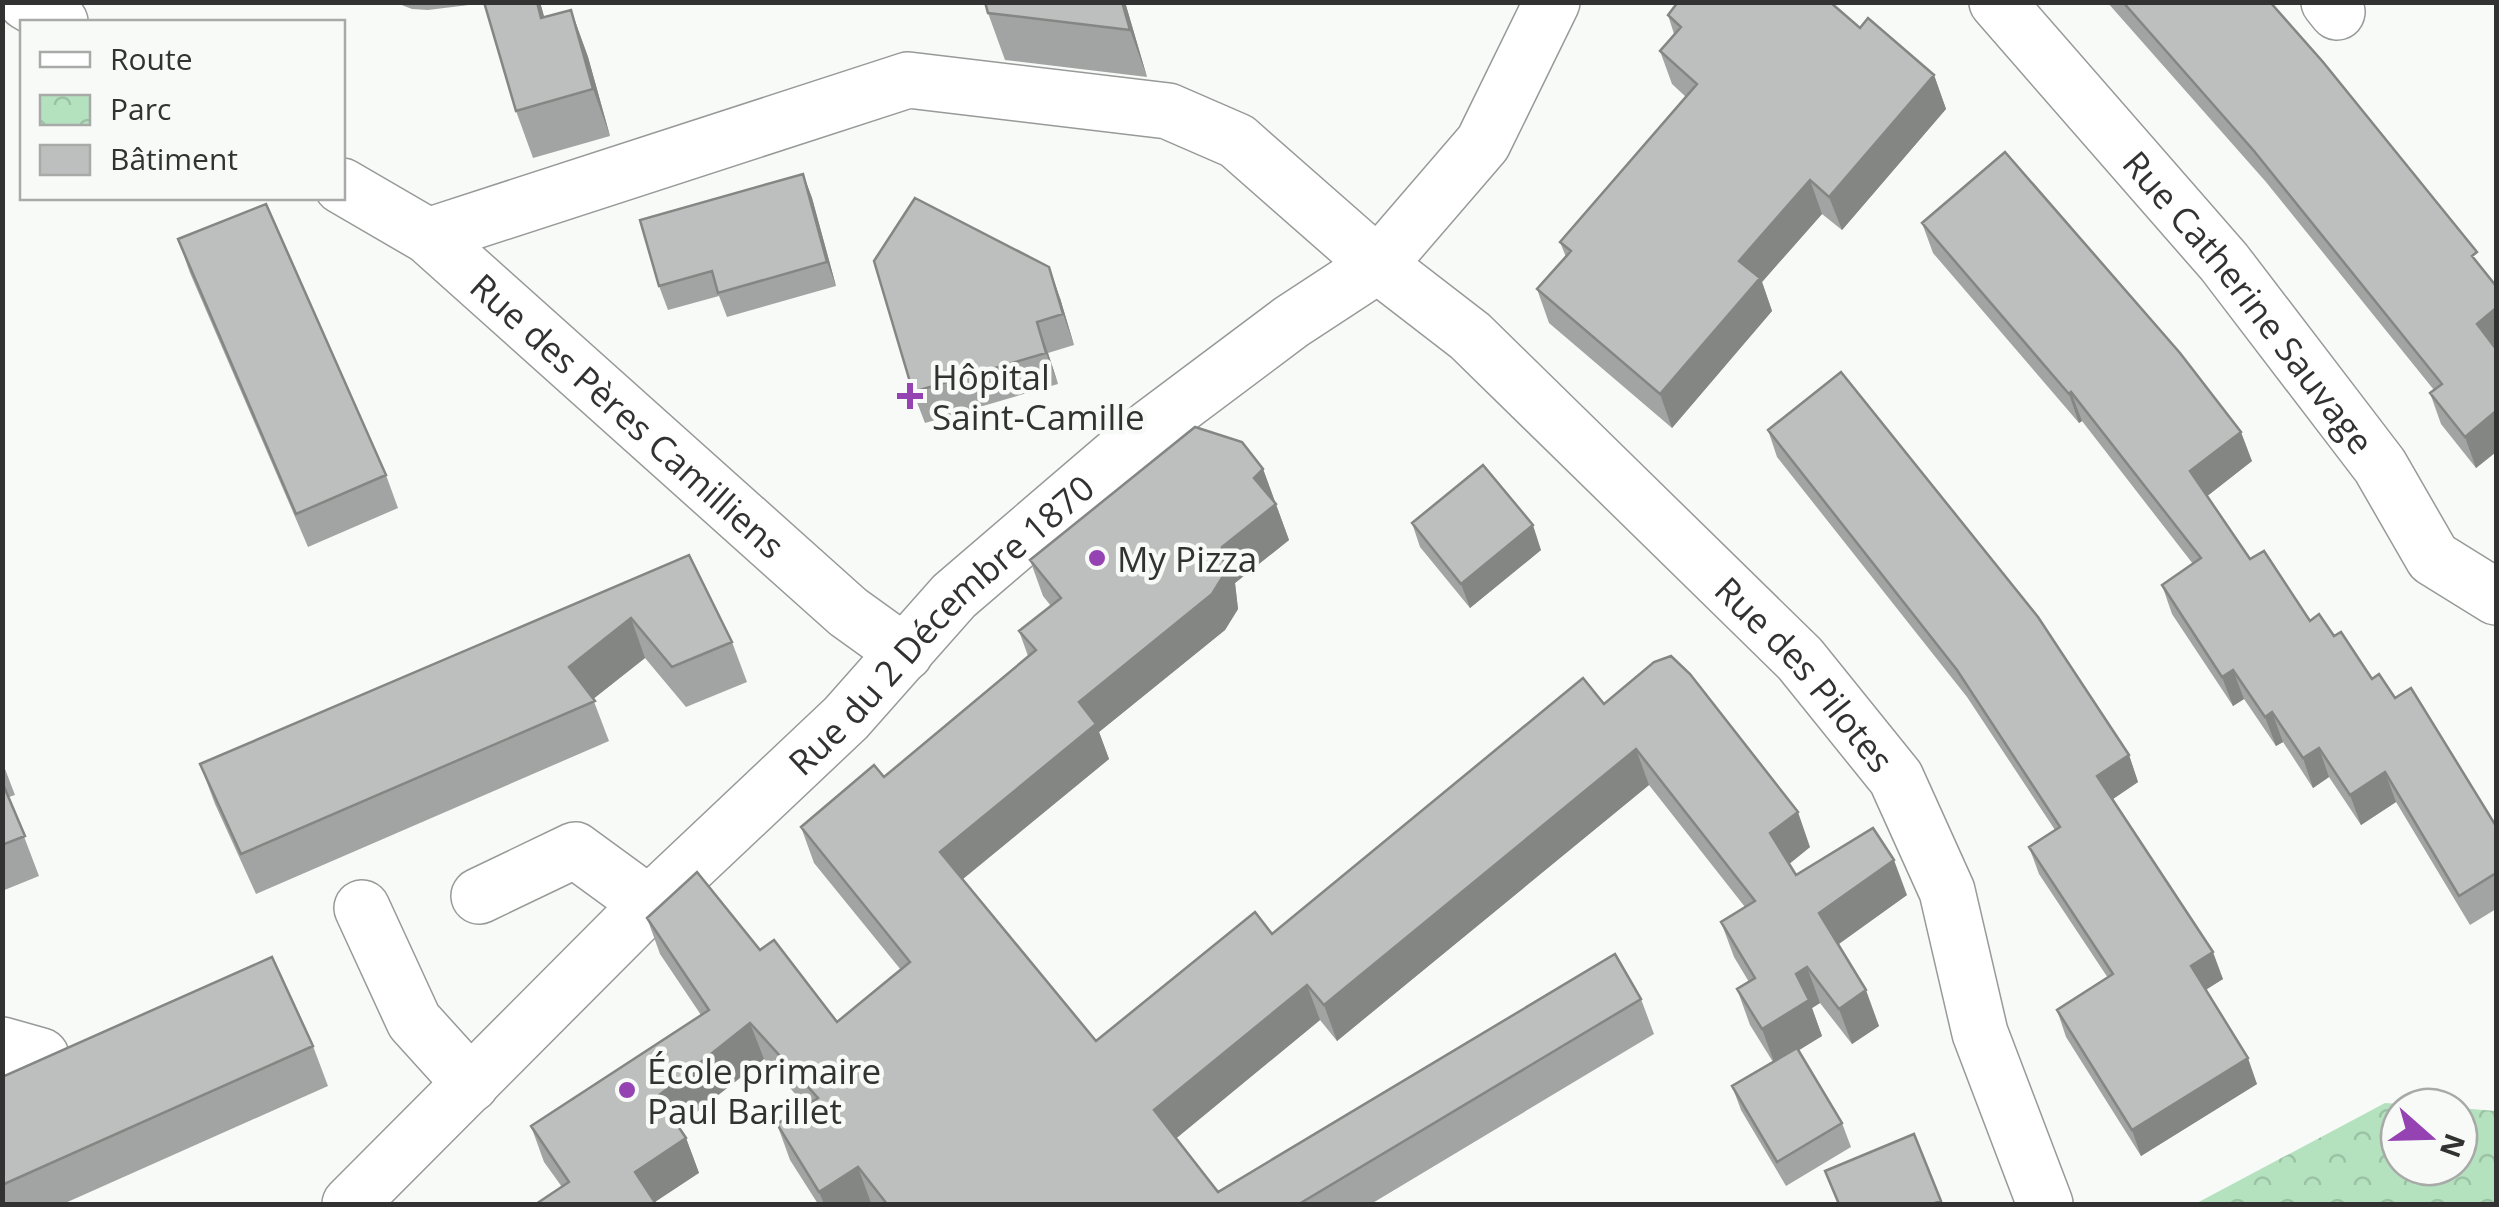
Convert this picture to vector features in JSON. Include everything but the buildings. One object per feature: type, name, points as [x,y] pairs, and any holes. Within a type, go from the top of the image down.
[{"type":"street","points":[[26,2],[57,20]]},
{"type":"street","name":"Rue du 2 Décembre 1870","points":[[350,1204],[649,904],[802,763],[954,596],[1152,427],[1291,322],[1378,265],[1483,143],[1552,2]]},
{"type":"street","name":"Rue Catherine Sauvage","points":[[1999,3],[2224,262],[2380,466],[2433,558],[2496,596]]},
{"type":"street","name":"Rue des Pilotes","points":[[428,236],[908,80],[1168,111],[1237,141],[1378,265],[1470,336],[1800,659],[1896,778],[1947,891],[1980,1033],[2045,1204]]},
{"type":"street","name":"Rue des Pères Camilliens","points":[[345,188],[428,236],[848,612],[905,653]]},
{"type":"street","points":[[479,896],[575,850],[649,904]]},
{"type":"street","points":[[362,908],[414,1021],[471,1084]]},
{"type":"green space","points":[[2379,1106],[2379,1187],[2479,1187],[2479,1110],[2496,1111],[2496,1204],[2195,1204]]},
{"type":"place","name":"Hôpital Saint-Camille","points":[[910,396]]},
{"type":"place","name":"My Pizza","points":[[1097,558]]},
{"type":"place","name":"École primaire Paul Barillet","points":[[627,1090]]}]
